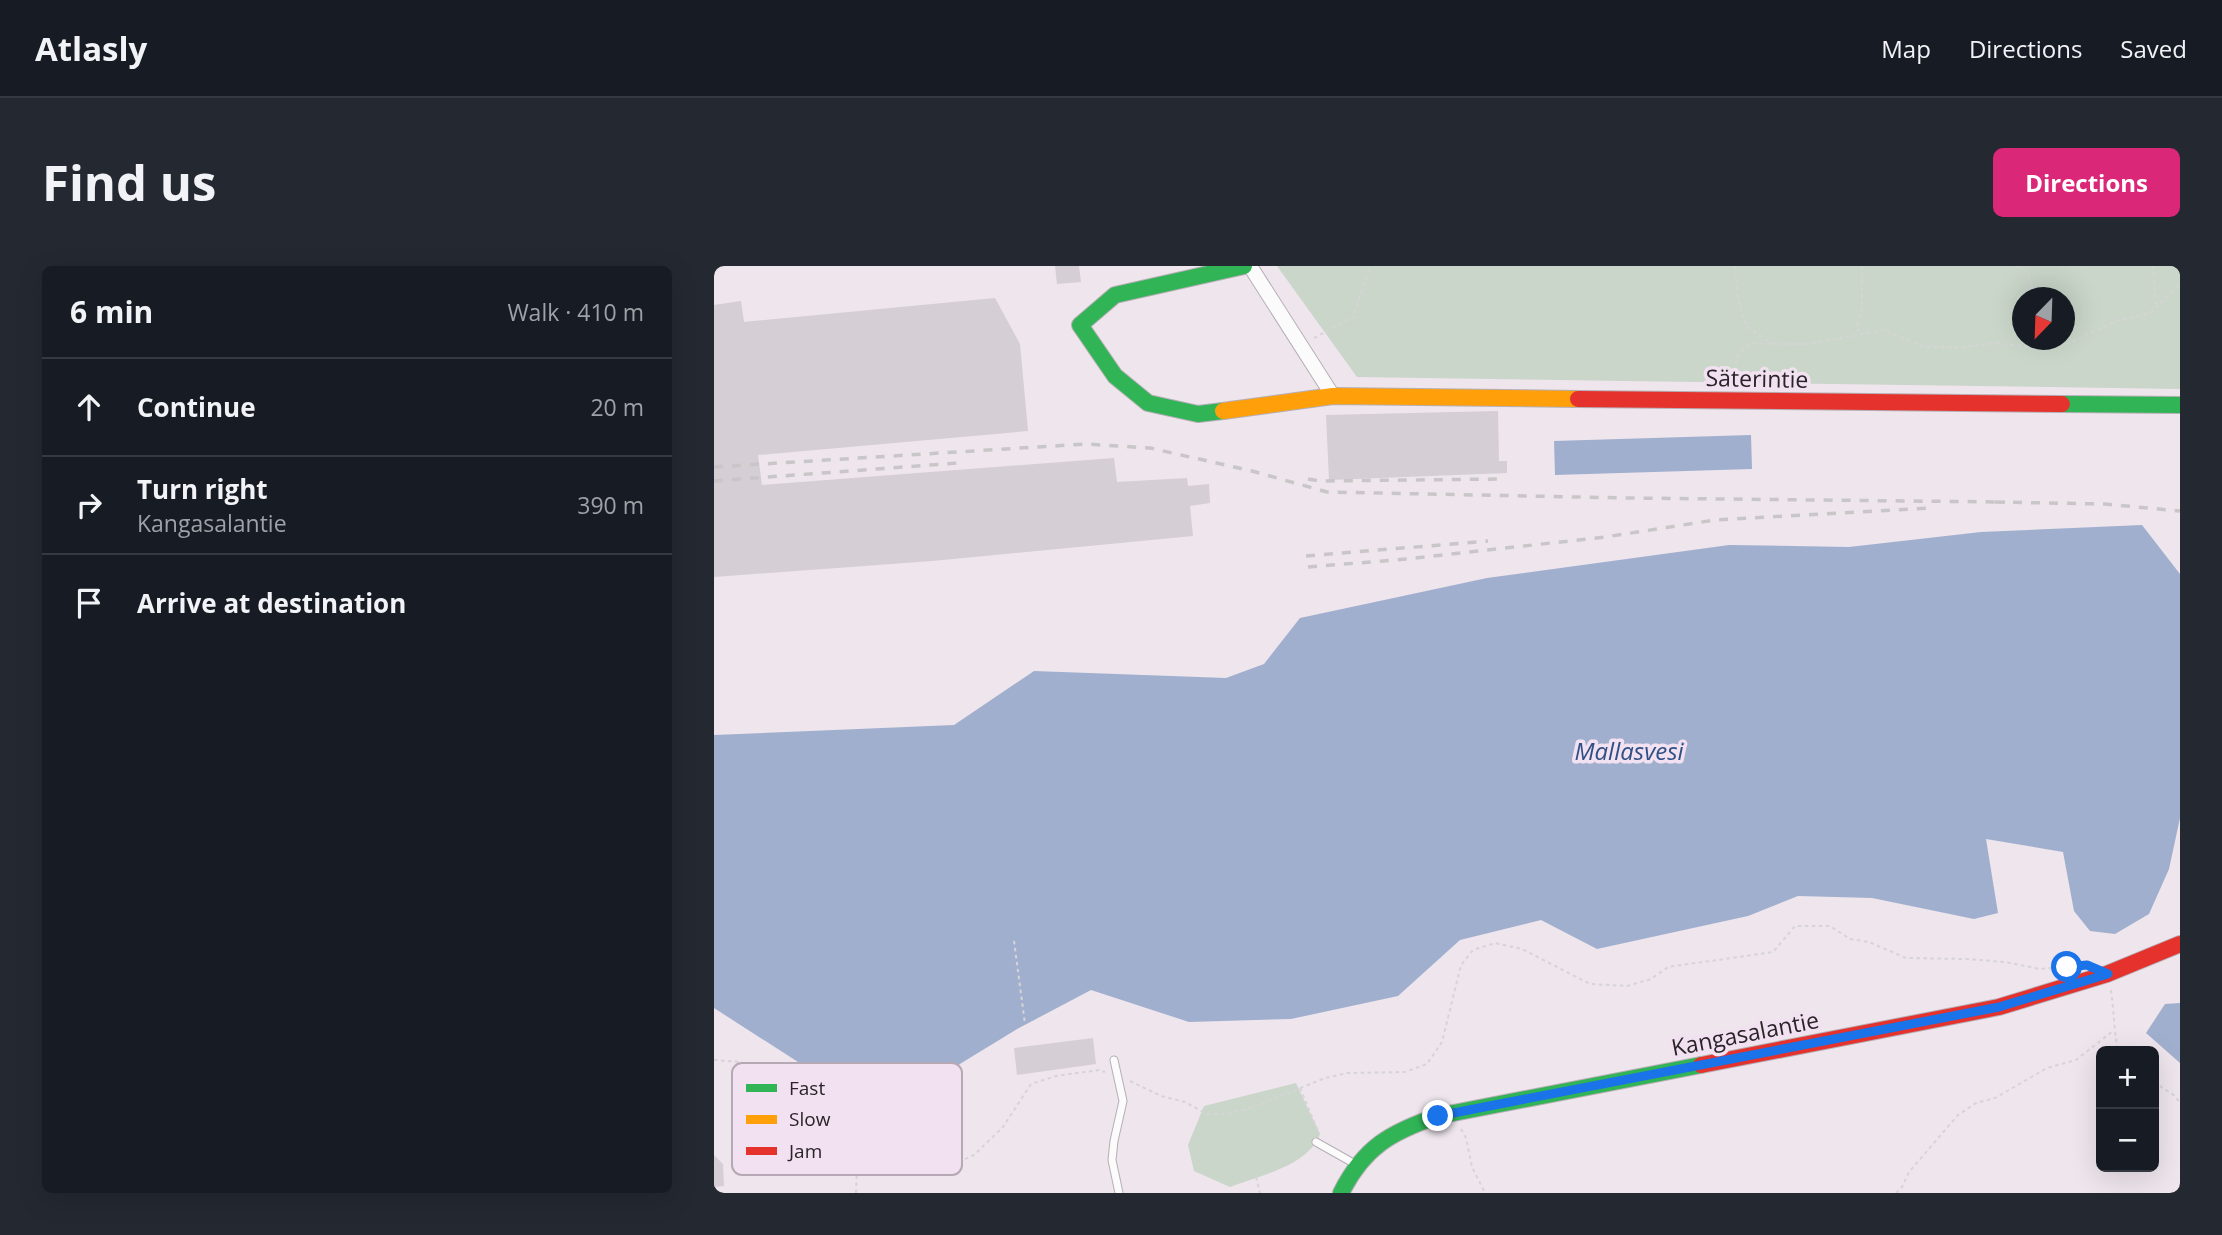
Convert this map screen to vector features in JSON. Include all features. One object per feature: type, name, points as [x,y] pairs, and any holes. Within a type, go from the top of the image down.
[{"type":"street","name":"Säterintie","points":[[1244,266],[1115,295],[1080,326],[1115,376],[1148,403],[1198,414],[1333,396],[2180,405]]},
{"type":"street","points":[[1250,266],[1333,396]]},
{"type":"street","name":"Kangasalantie","points":[[1341,1193],[1357,1165],[1395,1132],[1438,1116],[1999,1007],[2108,974],[2180,944]]},
{"type":"lane","points":[[1114,1060],[1123,1101],[1112,1160],[1119,1193]]},
{"type":"lane","points":[[1317,1142],[1357,1165]]},
{"type":"path","points":[[1300,345],[1353,317],[1370,266]]},
{"type":"path","points":[[1735,266],[1738,299],[1747,327],[1773,344]]},
{"type":"path","points":[[1858,333],[1862,266]]},
{"type":"path","points":[[2017,266],[2028,271],[2032,287]]},
{"type":"path","points":[[2153,266],[2156,308]]},
{"type":"path","points":[[2075,340],[2116,321],[2150,313],[2180,285]]},
{"type":"path","points":[[2174,293],[2180,294]]},
{"type":"path","points":[[1728,400],[1738,354],[1752,343],[1809,344],[1884,330],[1924,346],[1963,347],[1996,343],[2012,345]]},
{"type":"path","points":[[962,1160],[974,1155],[1003,1127],[1031,1084],[1056,1076],[1099,1070],[1161,1096],[1185,1102],[1207,1114],[1227,1114],[1254,1107],[1325,1078],[1347,1073],[1405,1072],[1426,1064],[1442,1042],[1461,965],[1474,950],[1495,943],[1522,949],[1590,984],[1627,986],[1651,979],[1668,967],[1773,952],[1795,926],[1830,926],[1850,939],[1869,942],[1906,958],[2005,962],[2040,969],[2087,965]]},
{"type":"path","points":[[1014,941],[1025,1024]]},
{"type":"path","points":[[2108,974],[2117,1046]]},
{"type":"path","points":[[1896,1193],[1909,1172],[1958,1115],[1976,1103],[1995,1098],[2048,1068],[2077,1059],[2114,1031]]},
{"type":"path","points":[[714,1060],[743,1063]]},
{"type":"path","points":[[2159,1086],[2175,1096],[2180,1103]]},
{"type":"path","points":[[1300,1087],[1320,1134],[1317,1142]]},
{"type":"path","points":[[1452,1113],[1466,1138],[1472,1167],[1485,1193]]},
{"type":"path","points":[[856,1193],[857,1175]]},
{"type":"path","points":[[1256,1177],[1260,1193]]},
{"type":"shaded area","points":[[1277,266],[2180,266],[2180,389],[1357,377]]},
{"type":"shaded area","points":[[1296,1083],[1320,1134],[1305,1155],[1281,1168],[1230,1187],[1194,1171],[1188,1145],[1204,1106]]},
{"type":"water","points":[[1751,435],[1752,469],[1555,475],[1554,441]]},
{"type":"water","name":"Mallasvesi","points":[[2142,525],[2180,574],[2180,818],[2169,869],[2149,914],[2115,934],[2090,931],[2074,911],[2063,852],[1986,839],[1998,913],[1974,919],[1872,898],[1798,896],[1748,916],[1597,949],[1541,920],[1460,940],[1398,996],[1291,1019],[1189,1022],[1091,990],[1019,1028],[962,1063],[800,1063],[714,1008],[714,735],[954,725],[1034,671],[1226,678],[1264,664],[1300,618],[1487,578],[1729,545],[1849,547],[1981,532]]},
{"type":"water","points":[[2180,1003],[2180,1063],[2146,1033],[2165,1004]]},
{"type":"building","points":[[1055,266],[1079,266],[1081,282],[1057,284]]},
{"type":"building","points":[[995,298],[1020,344],[1028,431],[758,455],[762,485],[1114,458],[1117,482],[1187,478],[1188,486],[1209,484],[1210,503],[1190,506],[1193,536],[932,561],[714,577],[714,305],[741,301],[744,322]]},
{"type":"building","points":[[1498,411],[1499,461],[1507,461],[1507,473],[1329,480],[1326,415]]},
{"type":"building","points":[[1093,1038],[1096,1064],[1017,1075],[1014,1048]]},
{"type":"building","points":[[714,1155],[723,1164],[724,1186],[714,1187]]},
{"type":"railway","points":[[714,467],[1086,444],[1150,448],[1252,471],[1327,492],[2005,502]]},
{"type":"railway","points":[[714,481],[958,463]]},
{"type":"railway","points":[[1308,479],[1500,479]]},
{"type":"railway","points":[[1995,502],[2105,504],[2180,511]]},
{"type":"railway","points":[[1308,567],[1605,537],[1715,520],[1929,508]]},
{"type":"railway","points":[[1306,556],[1488,541]]},
{"type":"traffic: fast","points":[[1223,411],[1198,414],[1148,403],[1115,376],[1080,325],[1115,295],[1244,266]]},
{"type":"traffic: fast","points":[[2062,404],[2180,405]]},
{"type":"traffic: fast","points":[[1341,1193],[1359,1164],[1380,1143],[1406,1128],[1438,1116],[1701,1065]]},
{"type":"traffic: slow","points":[[1223,411],[1333,396],[1578,399]]},
{"type":"traffic: jam","points":[[1578,399],[2062,404]]},
{"type":"traffic: jam","points":[[1701,1065],[1999,1007],[2107,974],[2180,944]]},
{"type":"route","points":[[1438,1116],[1999,1007],[2108,974],[2087,965],[2067,967]]}]
